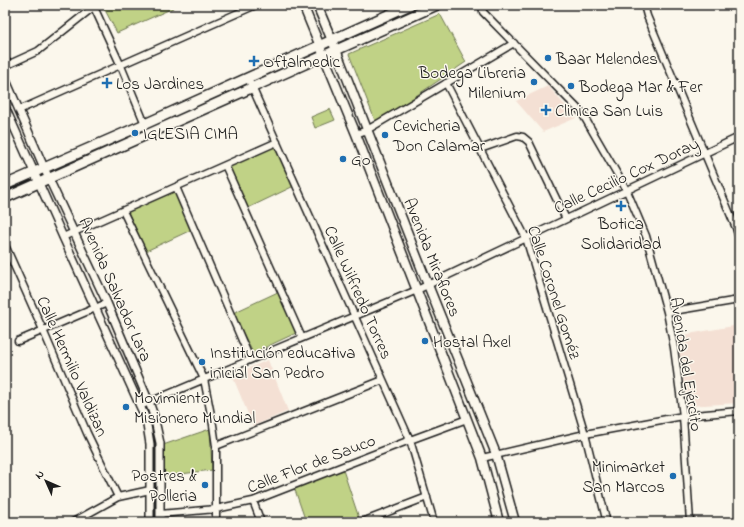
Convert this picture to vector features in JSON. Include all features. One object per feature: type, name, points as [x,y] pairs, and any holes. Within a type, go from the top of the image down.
[{"type":"main road","name":"Avenida Miraflores","points":[[303,5],[356,134],[482,458],[499,522]]},
{"type":"main road","name":"Avenida Miraflores","points":[[317,5],[496,454],[515,522]]},
{"type":"main road","points":[[5,185],[410,5]]},
{"type":"main road","points":[[5,198],[437,5]]},
{"type":"street","points":[[19,110],[256,5]]},
{"type":"street","name":"Avenida del Ejército","points":[[482,5],[484,12],[582,113],[627,191],[646,236],[667,312],[674,348],[683,416],[690,522]]},
{"type":"street","points":[[644,5],[647,16],[706,153],[739,238]]},
{"type":"street","points":[[5,66],[38,51],[95,6],[145,124]]},
{"type":"street","points":[[356,134],[367,130],[514,43]]},
{"type":"street","name":"Avenida Salvador Lara","points":[[5,78],[44,168],[107,303],[154,416],[160,443],[160,518]]},
{"type":"street","name":"Calle Wilfredo Torres","points":[[248,78],[410,440],[434,522]]},
{"type":"street","name":"Calle Coronel Goméz","points":[[446,83],[526,238],[585,434],[605,513],[605,522]]},
{"type":"street","name":"Avenida Salvador Lara","points":[[5,107],[146,419],[150,444],[150,522]]},
{"type":"street","points":[[480,149],[517,136],[523,137],[529,142],[566,219]]},
{"type":"street","name":"Calle Cecilio Cox Doray","points":[[140,406],[417,290],[739,137]]},
{"type":"street","points":[[63,238],[277,142]]},
{"type":"street","points":[[225,165],[302,338]]},
{"type":"street","points":[[176,187],[250,359]]},
{"type":"street","points":[[123,211],[204,379],[216,446],[216,522]]},
{"type":"street","name":"Calle Hermilio Valdizan","points":[[5,245],[87,433],[118,497]]},
{"type":"street","points":[[667,312],[739,300]]},
{"type":"street","points":[[18,341],[107,303]]},
{"type":"street","points":[[216,446],[383,380]]},
{"type":"street","points":[[482,458],[585,434],[683,416],[739,411]]},
{"type":"street","name":"Calle Flor de Sauco","points":[[160,518],[216,509],[253,501],[467,419]]},
{"type":"street","points":[[73,522],[118,497],[150,490]]},
{"type":"street","points":[[362,522],[427,497]]},
{"type":"street","points":[[253,501],[262,522]]},
{"type":"shaded area","name":"Clinica San Luis","points":[[548,86],[576,118],[543,132],[516,101]]},
{"type":"shaded area","points":[[739,325],[739,403],[687,406],[677,336]]},
{"type":"shaded area","points":[[268,360],[288,411],[253,426],[232,375]]},
{"type":"green space","points":[[108,5],[172,5],[173,8],[117,33],[104,8]]},
{"type":"green space","points":[[440,14],[466,62],[376,123],[349,54]]},
{"type":"green space","points":[[330,109],[335,120],[315,128],[311,117]]},
{"type":"green space","points":[[279,145],[296,185],[248,208],[228,166]]},
{"type":"green space","points":[[175,191],[191,230],[146,251],[128,212]]},
{"type":"green space","points":[[280,291],[296,333],[253,353],[233,313]]},
{"type":"green space","points":[[210,429],[212,470],[165,476],[163,445]]},
{"type":"green space","points":[[343,470],[359,518],[347,522],[306,522],[294,487]]},
{"type":"place","name":"Baar Melendes","points":[[548,58]]},
{"type":"place","name":"Oftalmedic","points":[[254,61]]},
{"type":"place","name":"Bodega Libreria Milenium","points":[[534,82]]},
{"type":"place","name":"Los Jardines","points":[[107,83]]},
{"type":"place","name":"Bodega Mar & Fer","points":[[571,86]]},
{"type":"place","name":"Clinica San Luis","points":[[546,110]]},
{"type":"place","name":"IGLESIA CIMA","points":[[135,133]]},
{"type":"place","name":"Cevicheria Don Calamar","points":[[385,135]]},
{"type":"place","name":"Go","points":[[343,159]]},
{"type":"place","name":"Botica Solidaridad","points":[[621,206]]},
{"type":"place","name":"Hostal Axel","points":[[425,341]]},
{"type":"place","name":"Institución educativa inicial San Pedro","points":[[202,362]]},
{"type":"place","name":"Movimiento Misionero Mundial","points":[[126,407]]},
{"type":"place","name":"Minimarket San Marcos","points":[[673,476]]},
{"type":"place","name":"Postres & Polleria","points":[[205,485]]}]
